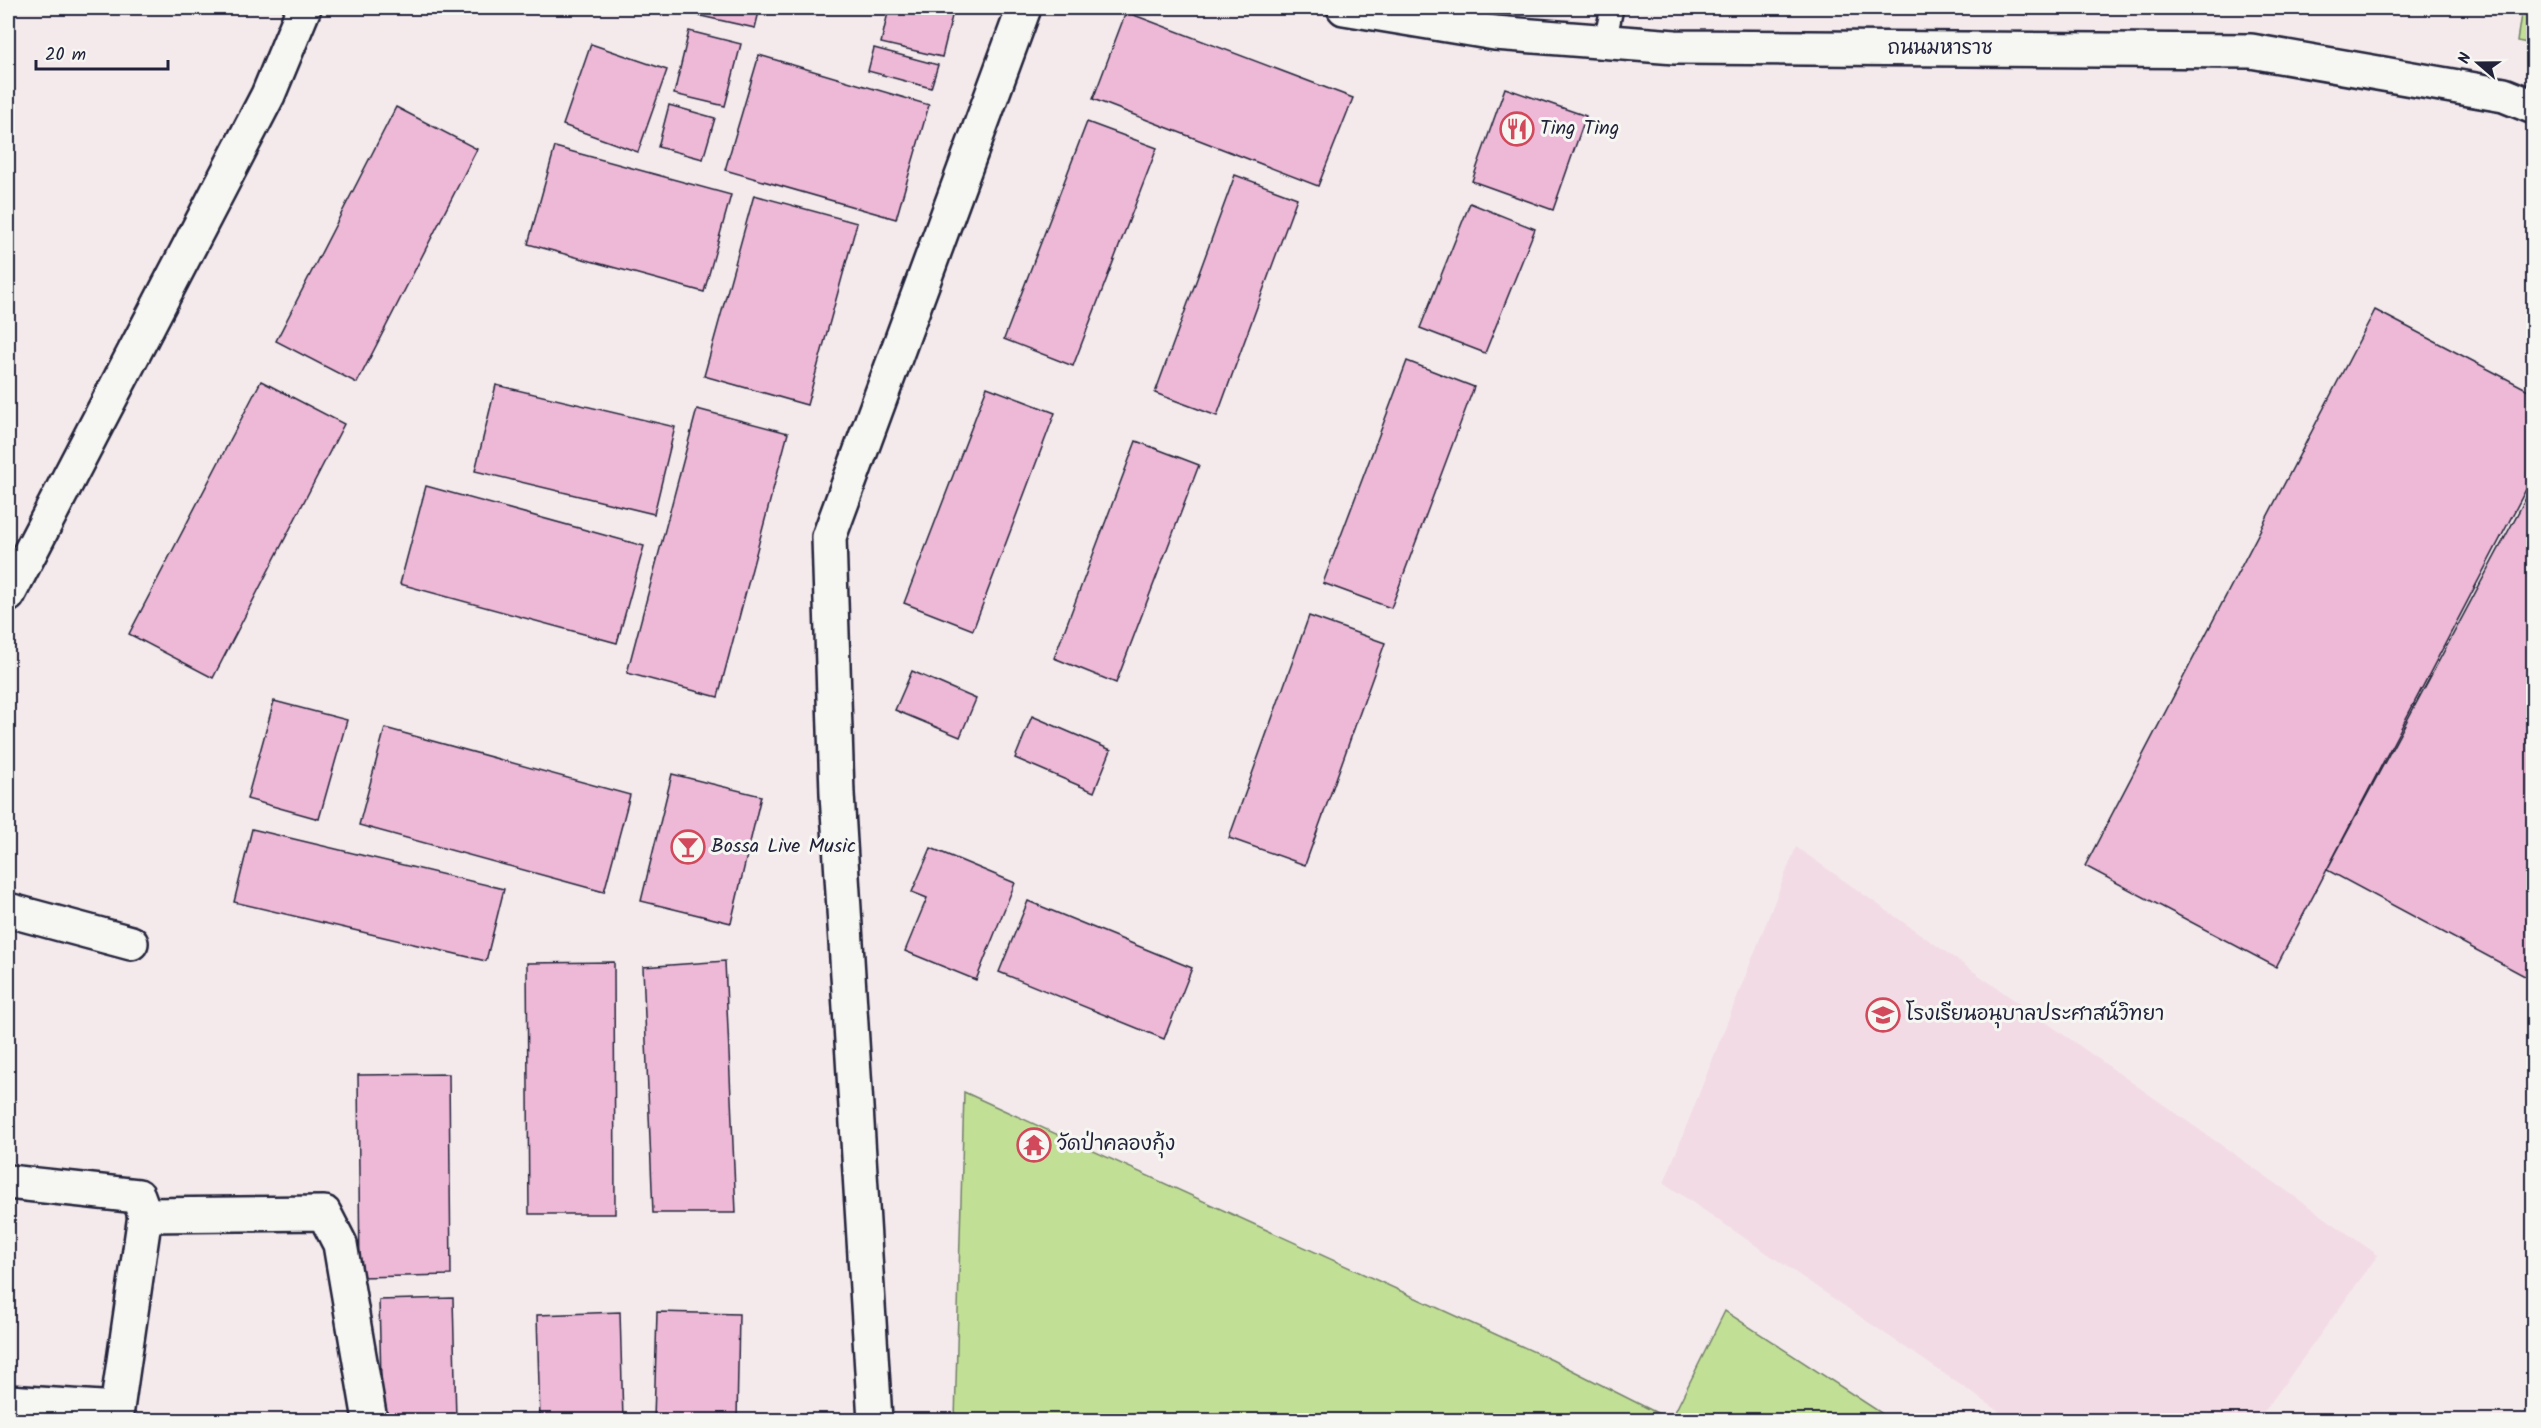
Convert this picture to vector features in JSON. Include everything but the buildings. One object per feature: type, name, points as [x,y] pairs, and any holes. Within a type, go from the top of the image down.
[{"type":"street","points":[[8,595],[268,95],[304,8]]},
{"type":"street","points":[[875,1420],[836,776],[829,537],[1024,8]]},
{"type":"street","name":"ถนนมหาราช","points":[[1344,8],[1495,33],[1675,47],[2251,51],[2504,94],[2534,107]]},
{"type":"street","points":[[8,910],[131,943]]},
{"type":"street","points":[[8,1182],[138,1196],[145,1215],[117,1409],[8,1402]]},
{"type":"street","points":[[145,1215],[324,1213],[340,1244],[370,1420]]},
{"type":"lane","points":[[1605,41],[1612,8]]},
{"type":"shaded area","name":"โรงเรียนอนุบาลประศาสน์วิทยา","points":[[1796,847],[2378,1255],[2258,1420],[2012,1420],[1664,1183]]},
{"type":"green space","points":[[2522,8],[2533,8],[2533,44],[2517,41]]},
{"type":"green space","name":"วัดป่าคลองกุ้ง","points":[[964,1092],[1552,1360],[1671,1420],[955,1420]]},
{"type":"green space","points":[[1725,1311],[1892,1420],[1671,1420]]},
{"type":"place","name":"Ting Ting","points":[[1517,129]]},
{"type":"place","name":"Bossa Live Music","points":[[688,847]]},
{"type":"place","name":"โรงเรียนอนุบาลประศาสน์วิทยา","points":[[1883,1015]]},
{"type":"place","name":"วัดป่าคลองกุ้ง","points":[[1034,1145]]}]
